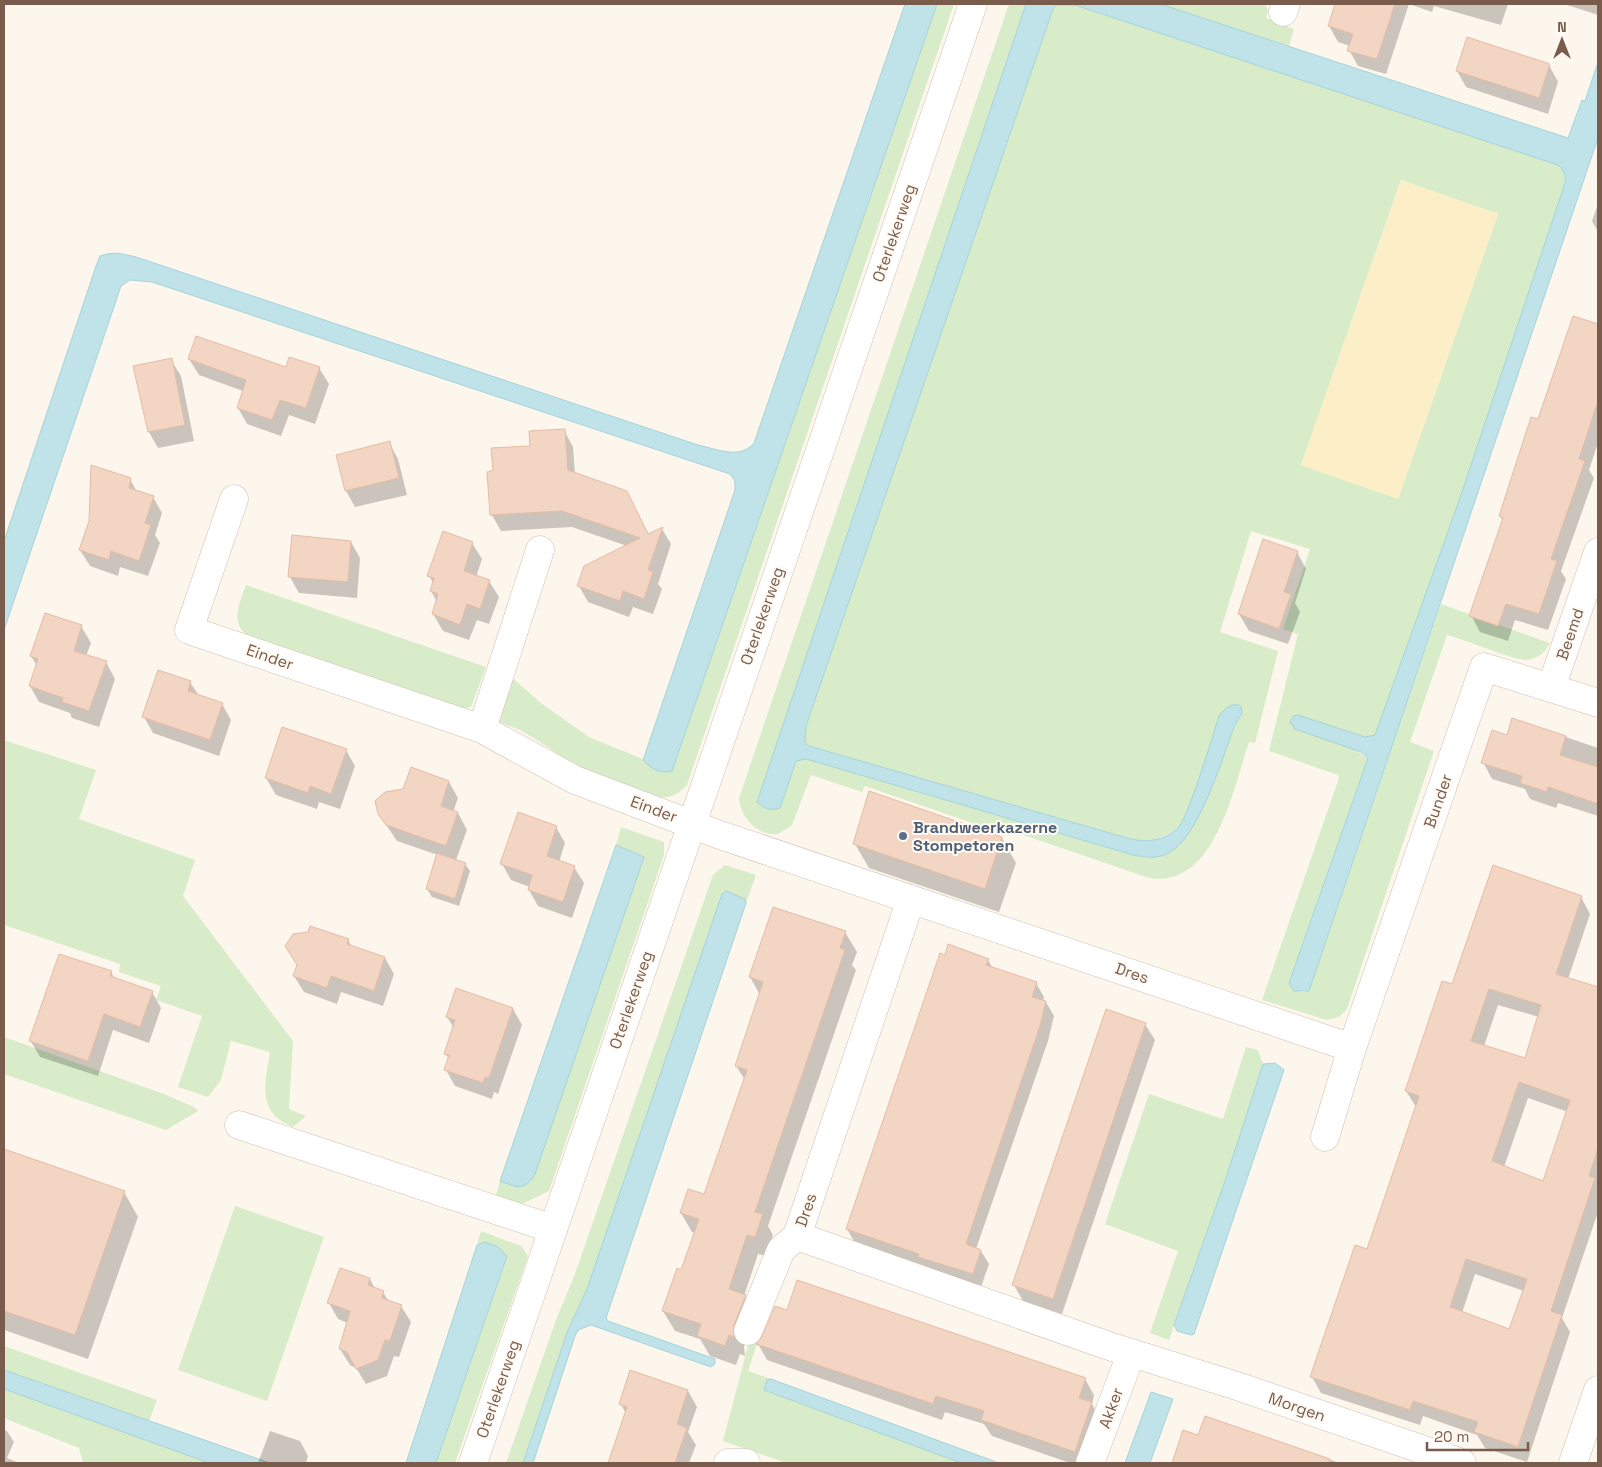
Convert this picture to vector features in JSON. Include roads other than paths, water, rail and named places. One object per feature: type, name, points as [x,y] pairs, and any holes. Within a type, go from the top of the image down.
[{"type":"street","name":"Oterlekerweg","points":[[473,1463],[973,4]]},
{"type":"street","name":"Einder","points":[[234,499],[189,630],[482,729],[575,780],[691,824]]},
{"type":"street","points":[[482,729],[540,550]]},
{"type":"street","name":"Beemd","points":[[1551,688],[1598,552]]},
{"type":"street","name":"Bunder","points":[[1352,1048],[1484,667],[1598,703]]},
{"type":"street","name":"Dres","points":[[691,824],[1352,1048]]},
{"type":"street","name":"Dres","points":[[748,1331],[781,1250],[797,1236],[911,899]]},
{"type":"street","points":[[1325,1137],[1352,1048]]},
{"type":"street","points":[[239,1125],[553,1229]]},
{"type":"street","name":"Dres","points":[[797,1236],[1131,1354]]},
{"type":"street","name":"Akker","points":[[1090,1463],[1131,1354]]},
{"type":"street","name":"Morgen","points":[[1131,1354],[1237,1386],[1462,1463]]},
{"type":"street","points":[[1573,1463],[1598,1390]]},
{"type":"street","points":[[728,1463],[746,1463]]},
{"type":"water","points":[[905,4],[937,4],[672,771],[656,770],[643,760],[735,490],[735,481],[730,474],[152,282],[130,280],[121,286],[4,630],[4,541],[96,266],[100,256],[105,254],[118,253],[136,257],[698,445],[728,452],[742,451],[748,448],[754,443]]},
{"type":"water","points":[[1026,4],[1160,4],[1568,138],[1582,100],[1585,101],[1598,62],[1598,138],[1309,991],[1294,991],[1289,983],[1368,758],[1361,752],[1295,729],[1290,722],[1293,716],[1298,715],[1365,737],[1375,735],[1459,501],[1563,188],[1565,174],[1558,165],[1075,5],[1056,5],[1053,9],[806,726],[805,742],[809,746],[1127,838],[1154,840],[1166,836],[1178,828],[1182,821],[1194,793],[1219,716],[1231,705],[1241,706],[1242,713],[1235,725],[1207,798],[1188,835],[1176,848],[1156,857],[1133,855],[806,759],[796,761],[780,808],[768,809],[757,802]]},
{"type":"water","points":[[616,845],[644,857],[535,1174],[524,1186],[511,1185],[500,1181]]},
{"type":"water","points":[[726,891],[745,899],[746,903],[606,1318],[608,1321],[715,1359],[715,1364],[711,1367],[591,1325],[578,1330],[533,1463],[523,1463],[568,1330],[587,1289],[722,894]]},
{"type":"water","points":[[1275,1063],[1284,1070],[1194,1334],[1191,1335],[1177,1331],[1174,1325],[1225,1181],[1263,1064]]},
{"type":"water","points":[[485,1242],[498,1247],[507,1256],[436,1463],[406,1463],[477,1245]]},
{"type":"water","points":[[4,1370],[270,1463],[209,1463],[4,1389]]},
{"type":"water","points":[[771,1379],[999,1463],[961,1463],[764,1390],[767,1380]]},
{"type":"water","points":[[1151,1392],[1173,1399],[1150,1463],[1125,1463]]},
{"type":"place","name":"Brandweerkazerne Stompetoren","points":[[903,836]]}]
